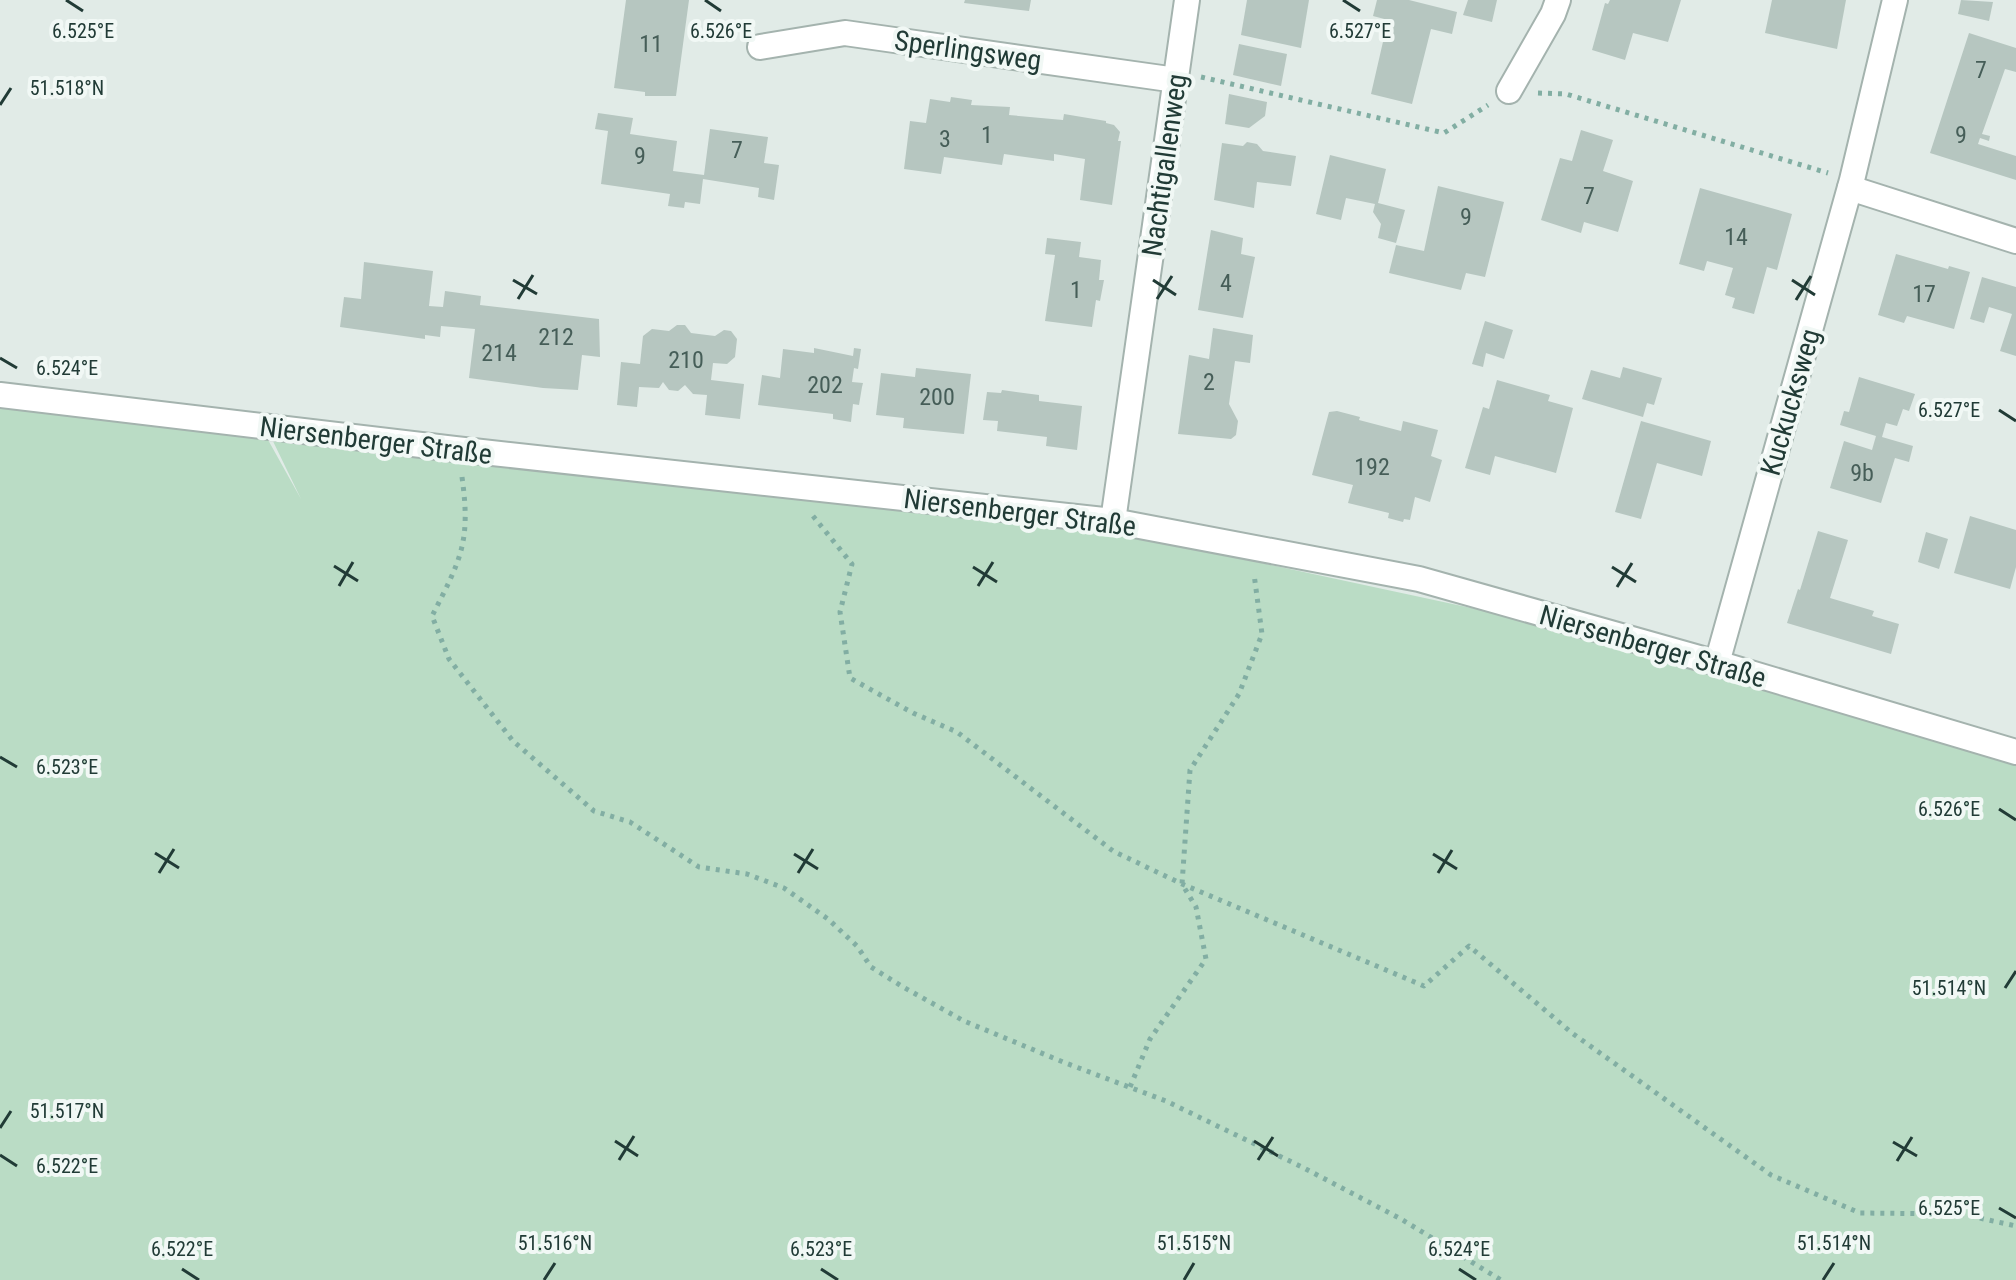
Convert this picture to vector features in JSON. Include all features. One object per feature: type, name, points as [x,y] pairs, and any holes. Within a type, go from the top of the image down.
[{"type":"street","name":"Nachtigallenweg","points":[[1113,521],[1187,0]]},
{"type":"street","points":[[1509,91],[1558,0]]},
{"type":"street","name":"Kuckucksweg","points":[[1717,663],[1851,184],[1895,0]]},
{"type":"street","name":"Sperlingsweg","points":[[760,47],[845,33],[1176,75]]},
{"type":"street","points":[[1851,184],[2016,241]]},
{"type":"street","name":"Niersenberger Straße","points":[[0,395],[455,449],[1113,521],[1419,579],[2016,752]]},
{"type":"path","points":[[1176,75],[1444,133],[1509,91],[1566,94],[1851,184]]},
{"type":"path","points":[[455,449],[461,471],[466,532],[458,563],[432,616],[449,659],[513,741],[594,811],[630,822],[699,867],[763,879],[807,902],[857,946],[871,967],[964,1021],[1166,1101],[1345,1189],[1501,1280]]},
{"type":"path","points":[[777,484],[819,522],[852,564],[840,612],[850,678],[913,713],[957,732],[1113,851],[1182,884],[1424,986],[1469,946],[1572,1033],[1771,1175],[1860,1213],[1961,1214],[2016,1226]]},
{"type":"path","points":[[1130,1087],[1150,1039],[1206,959],[1196,907],[1182,884],[1190,770],[1239,694],[1262,634],[1251,547]]},
{"type":"green space","points":[[0,407],[267,438],[301,499],[269,433],[1122,533],[1718,661],[2016,749],[2016,1280],[0,1280]]},
{"type":"building","points":[[626,0],[689,0],[676,96],[645,96],[645,92],[614,88]]},
{"type":"building","points":[[965,0],[1031,0],[1029,11],[964,3]]},
{"type":"building","points":[[1247,0],[1309,0],[1301,48],[1241,35]]},
{"type":"building","points":[[1377,0],[1409,0],[1457,12],[1452,34],[1431,29],[1412,104],[1371,94],[1388,20],[1373,16]]},
{"type":"building","points":[[1468,0],[1497,0],[1492,22],[1463,15]]},
{"type":"building","points":[[1610,0],[1681,0],[1668,42],[1633,33],[1625,60],[1592,50],[1605,3],[1608,4]]},
{"type":"building","points":[[1772,0],[1846,0],[1837,49],[1765,33]]},
{"type":"building","points":[[1961,0],[1993,2],[1989,21],[1958,14]]},
{"type":"building","points":[[1969,33],[2016,48],[2016,72],[2005,69],[1982,134],[1990,136],[1989,141],[1980,138],[1978,144],[2016,156],[2016,180],[1930,153]]},
{"type":"building","points":[[1239,44],[1287,54],[1281,86],[1233,75]]},
{"type":"building","points":[[1229,94],[1267,102],[1265,116],[1249,128],[1225,124]]},
{"type":"building","points":[[951,97],[972,100],[971,105],[1010,107],[1009,115],[1063,120],[1064,114],[1114,125],[1120,132],[1118,141],[1121,141],[1112,205],[1080,200],[1085,159],[1054,154],[1054,161],[1004,154],[1002,165],[944,157],[941,174],[904,169],[910,121],[926,123],[930,99],[950,102]]},
{"type":"building","points":[[598,113],[633,118],[630,134],[677,141],[673,171],[704,175],[710,129],[768,137],[764,163],[779,165],[774,200],[758,197],[759,188],[703,179],[700,204],[685,202],[684,208],[668,206],[670,194],[601,184],[608,131],[595,129]]},
{"type":"building","points":[[1581,130],[1613,140],[1603,171],[1633,181],[1618,232],[1584,222],[1581,233],[1541,220],[1560,158],[1572,161]]},
{"type":"building","points":[[1247,142],[1257,144],[1263,151],[1296,156],[1291,186],[1257,182],[1254,208],[1214,200],[1222,143],[1243,146]]},
{"type":"building","points":[[1330,155],[1386,169],[1378,203],[1405,210],[1396,243],[1378,238],[1381,224],[1373,212],[1375,204],[1346,198],[1341,220],[1316,214]]},
{"type":"building","points":[[1438,186],[1504,202],[1485,277],[1466,273],[1461,290],[1389,273],[1396,245],[1424,251]]},
{"type":"building","points":[[1700,188],[1792,214],[1777,270],[1767,267],[1754,314],[1732,308],[1735,298],[1725,295],[1733,268],[1707,261],[1704,271],[1679,264]]},
{"type":"building","points":[[1211,230],[1243,238],[1241,254],[1255,257],[1243,318],[1198,310]]},
{"type":"building","points":[[1047,238],[1081,242],[1079,257],[1101,260],[1099,280],[1104,280],[1100,301],[1096,300],[1092,327],[1045,321],[1055,255],[1045,254]]},
{"type":"building","points":[[1896,254],[1970,272],[1954,329],[1907,316],[1904,323],[1878,315]]},
{"type":"building","points":[[364,262],[433,271],[429,306],[443,307],[445,291],[481,296],[480,305],[599,319],[600,357],[582,355],[578,390],[543,388],[469,378],[475,329],[441,326],[440,337],[425,335],[425,339],[340,327],[344,297],[361,299]]},
{"type":"building","points":[[1982,277],[2016,287],[2016,356],[2000,351],[2012,314],[1989,307],[1984,323],[1970,319]]},
{"type":"building","points":[[1485,321],[1513,330],[1504,359],[1486,353],[1483,367],[1472,364]]},
{"type":"building","points":[[677,325],[685,325],[691,333],[715,336],[724,330],[731,331],[737,339],[735,357],[727,364],[713,363],[711,380],[744,384],[740,419],[705,415],[707,395],[693,394],[685,385],[678,391],[669,390],[663,382],[659,388],[639,387],[637,407],[617,405],[621,362],[640,364],[643,336],[652,329],[669,331]]},
{"type":"building","points":[[1213,328],[1253,335],[1250,363],[1235,361],[1229,404],[1238,421],[1236,435],[1231,439],[1178,434],[1189,355],[1209,359]]},
{"type":"building","points":[[814,348],[853,356],[854,348],[861,349],[852,382],[863,383],[859,405],[853,404],[851,422],[833,419],[833,414],[758,405],[762,375],[780,378],[783,349],[814,353]]},
{"type":"building","points":[[1623,367],[1662,378],[1654,405],[1647,403],[1643,417],[1582,399],[1591,370],[1620,378]]},
{"type":"building","points":[[916,368],[971,374],[964,434],[903,428],[904,418],[876,415],[881,373],[915,377]]},
{"type":"building","points":[[1859,377],[1915,394],[1909,411],[1903,409],[1897,426],[1886,423],[1882,437],[1913,446],[1909,462],[1895,458],[1881,503],[1830,488],[1844,441],[1872,450],[1876,436],[1840,425],[1844,411],[1849,412]]},
{"type":"building","points":[[1497,380],[1550,395],[1548,401],[1573,408],[1556,473],[1495,456],[1490,475],[1465,468],[1483,407],[1489,409]]},
{"type":"building","points":[[1002,390],[1039,395],[1039,401],[1082,406],[1077,450],[1046,446],[1047,437],[997,431],[998,421],[983,420],[987,392],[1001,393]]},
{"type":"building","points":[[1337,411],[1401,431],[1403,421],[1438,430],[1431,456],[1442,460],[1430,502],[1415,497],[1410,520],[1404,519],[1403,522],[1388,518],[1389,513],[1348,503],[1353,485],[1312,475],[1329,412]]},
{"type":"building","points":[[1641,421],[1711,441],[1702,476],[1657,463],[1641,519],[1615,512]]},
{"type":"building","points":[[1970,516],[2016,530],[2016,567],[2010,589],[1954,573]]},
{"type":"building","points":[[1818,531],[1848,540],[1830,598],[1874,611],[1872,616],[1899,624],[1891,654],[1787,623]]},
{"type":"building","points":[[1926,532],[1948,539],[1939,569],[1918,562]]}]
